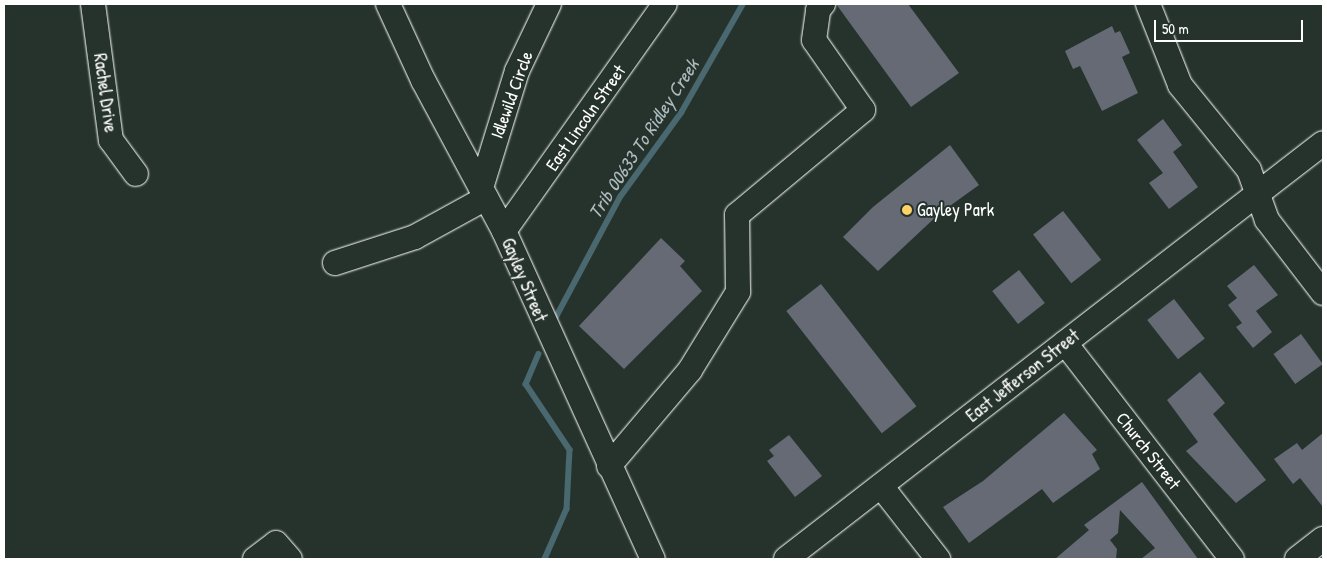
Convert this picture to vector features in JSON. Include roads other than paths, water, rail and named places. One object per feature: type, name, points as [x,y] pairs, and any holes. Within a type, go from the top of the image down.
[{"type":"street","name":"Rachel Drive","points":[[93,4],[111,140],[136,174]]},
{"type":"street","name":"Gayley Street","points":[[388,4],[504,231],[609,466],[653,559]]},
{"type":"street","name":"Idlewild Circle","points":[[483,193],[517,71],[549,4]]},
{"type":"street","name":"East Lincoln Street","points":[[504,231],[665,4]]},
{"type":"street","points":[[609,466],[690,370],[738,292],[738,215],[863,110],[814,40],[818,10],[823,4]]},
{"type":"street","points":[[1148,4],[1180,85],[1249,170],[1259,192],[1267,220],[1323,293]]},
{"type":"street","name":"East Jefferson Street","points":[[786,559],[1323,143]]},
{"type":"street","points":[[335,263],[415,236],[483,193]]},
{"type":"street","name":"Church Street","points":[[1065,343],[1232,559]]},
{"type":"street","points":[[881,486],[938,559]]},
{"type":"street","points":[[1297,559],[1323,539]]},
{"type":"street","points":[[255,559],[283,551]]},
{"type":"waterway","name":"Trib 00633 To Ridley Creek","points":[[556,317],[620,197],[681,113],[743,4]]},
{"type":"waterway","name":"Trib 00633 To Ridley Creek","points":[[539,354],[526,384],[570,450],[567,509],[545,559]]},
{"type":"place","name":"Gayley Park","points":[[907,210]]}]
